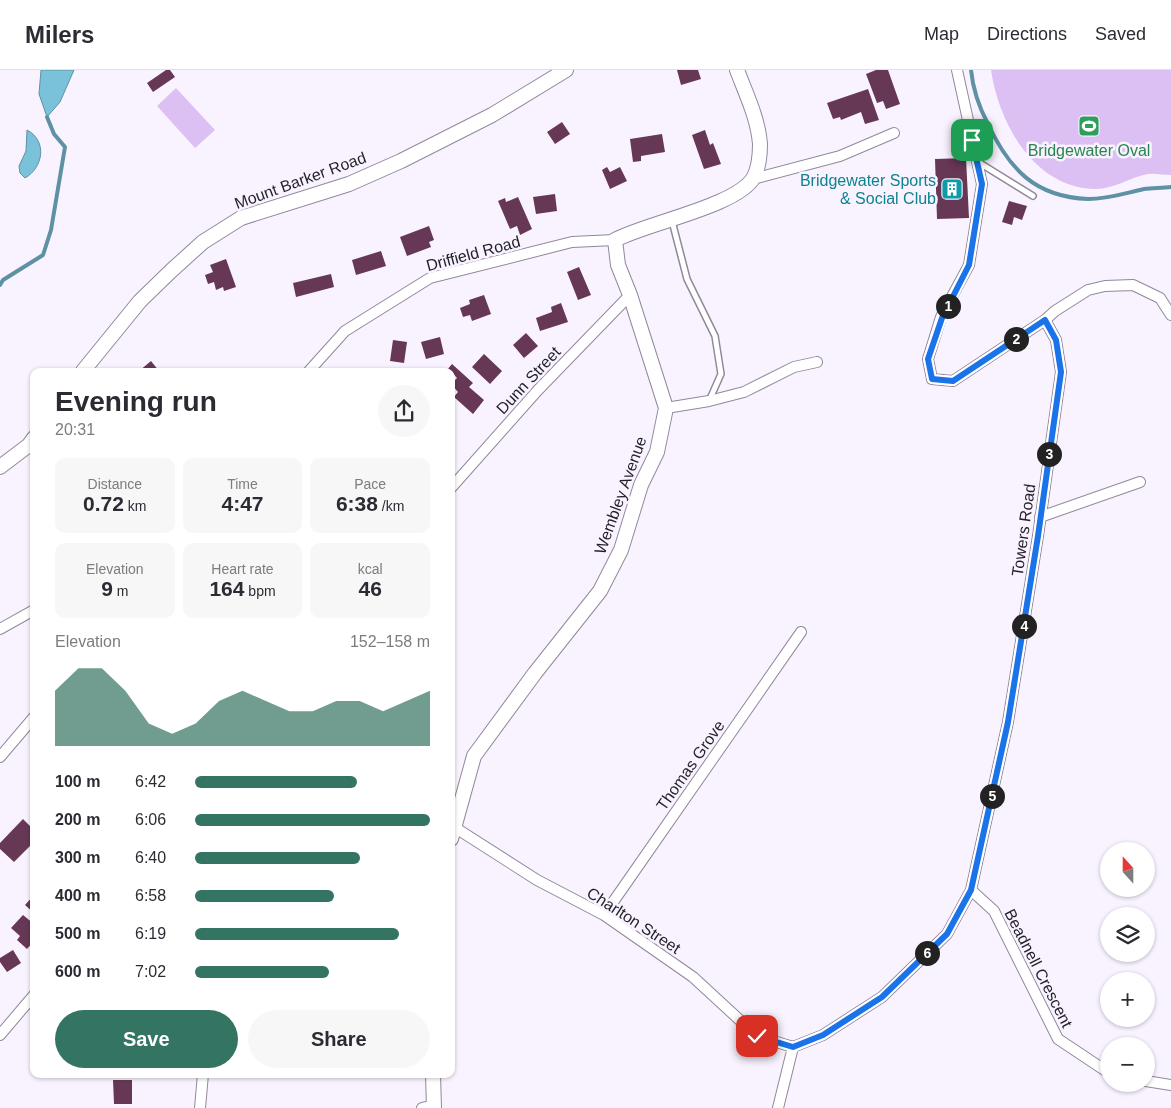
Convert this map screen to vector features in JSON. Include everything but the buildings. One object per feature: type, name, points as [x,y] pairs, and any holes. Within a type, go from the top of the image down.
[{"type":"street","name":"Mount Barker Road","points":[[85,368],[140,301],[172,270],[211,237],[241,218],[350,184],[401,161],[492,114],[566,70]]},
{"type":"street","points":[[737,70],[754,114],[760,144],[759,163],[753,179]]},
{"type":"street","points":[[956,70],[982,184],[969,265],[942,318],[928,359],[932,379],[953,381],[1088,290],[1105,286],[1133,285],[1160,298],[1171,315]]},
{"type":"street","points":[[615,240],[630,232],[735,195],[753,179],[822,162],[894,133]]},
{"type":"street","name":"Wembley Avenue","points":[[455,820],[474,756],[535,673],[600,591],[621,550],[641,485],[657,452],[666,408],[630,295],[618,265],[615,240]]},
{"type":"street","name":"Driffield Road","points":[[312,368],[345,330],[430,278],[572,242],[615,240]]},
{"type":"street","name":"Dunn Street","points":[[455,483],[538,390],[630,295]]},
{"type":"street","name":"Towers Road","points":[[793,1047],[823,1035],[882,997],[947,934],[971,890],[1008,722],[1061,372],[1056,340],[1045,320]]},
{"type":"street","points":[[666,408],[709,401],[744,392],[794,367],[817,362]]},
{"type":"street","points":[[0,467],[30,446]]},
{"type":"street","points":[[1040,516],[1140,482]]},
{"type":"street","points":[[0,629],[30,612]]},
{"type":"street","name":"Thomas Grove","points":[[604,915],[801,632]]},
{"type":"street","points":[[0,757],[30,722]]},
{"type":"street","name":"Charlton Street","points":[[455,832],[537,880],[604,915],[693,977],[757,1036],[793,1047]]},
{"type":"street","name":"Beadnell Crescent","points":[[971,890],[994,911],[1058,1039],[1100,1067]]},
{"type":"street","points":[[0,1035],[30,1000]]},
{"type":"street","points":[[778,1108],[793,1047]]},
{"type":"street","points":[[200,1108],[202,1078]]},
{"type":"street","points":[[430,1107],[432,1078]]},
{"type":"street","points":[[1155,1082],[1171,1085]]},
{"type":"lane","points":[[977,161],[1033,196]]},
{"type":"lane","points":[[672,218],[687,279],[715,336],[721,374],[709,401]]},
{"type":"shaded area","name":"Bridgewater Oval","points":[[991,70],[1171,70],[1171,175],[1148,174],[1109,187],[1096,189],[1074,186],[1055,178],[1038,165],[1023,149],[1011,131],[995,91]]},
{"type":"shaded area","points":[[176,88],[215,130],[195,148],[157,106]]},
{"type":"water","points":[[41,70],[74,70],[60,102],[47,117],[39,94]]},
{"type":"water","points":[[27,130],[38,141],[41,154],[36,168],[25,178],[20,173],[19,166],[26,151]]},
{"type":"waterway","points":[[971,70],[979,105],[996,140],[1015,167],[1026,178],[1039,186],[1053,193],[1088,199],[1110,197],[1144,189],[1171,187]]},
{"type":"waterway","points":[[0,285],[3,280],[43,255],[51,230],[65,147],[54,134],[47,117]]},
{"type":"place","name":"Bridgewater Oval","points":[[1089,126]]},
{"type":"place","name":"Bridgewater Sports & Social Club","points":[[952,189]]},
{"type":"route","points":[[757,1036],[793,1047],[823,1035],[882,997],[947,934],[971,890],[1008,722],[1038,536],[1061,372],[1056,340],[1045,320],[953,381],[932,379],[928,359],[942,318],[969,265],[982,184],[972,140]]}]
